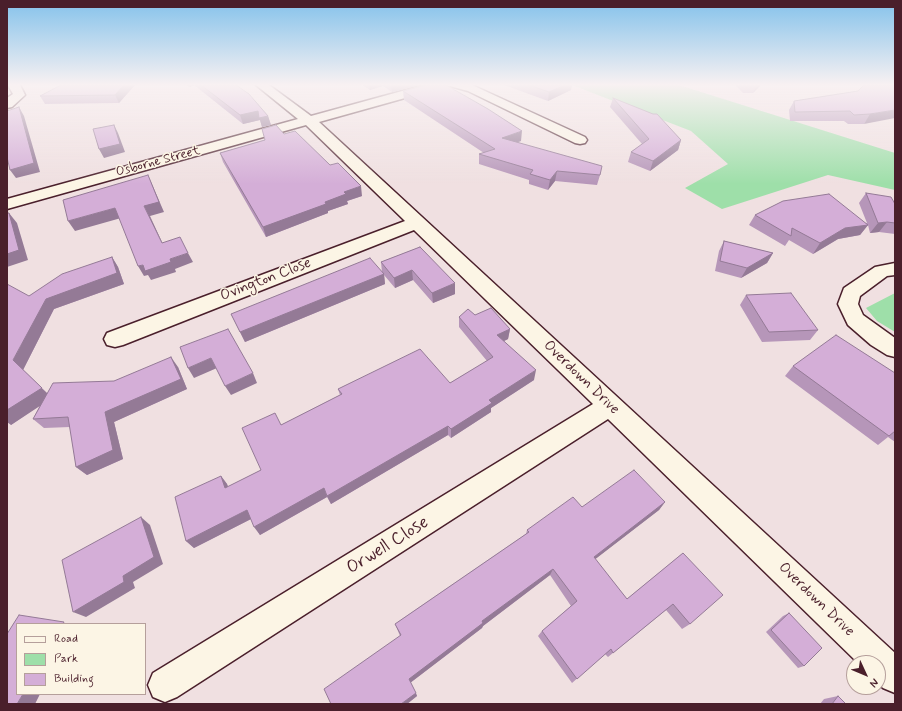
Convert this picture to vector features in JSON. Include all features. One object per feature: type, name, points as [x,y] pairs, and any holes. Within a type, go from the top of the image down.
[{"type":"street","name":"Overdown Drive","points":[[308,118],[895,676]]},
{"type":"street","name":"Osborne Street","points":[[7,204],[317,118]]},
{"type":"street","points":[[534,118],[580,140]]},
{"type":"street","name":"Ovington Close","points":[[114,339],[418,222]]},
{"type":"street","points":[[895,269],[882,271],[850,293],[848,304],[855,320],[879,339],[895,349]]},
{"type":"street","name":"Orwell Close","points":[[165,685],[610,406]]},
{"type":"green space","points":[[658,118],[784,118],[895,153],[895,190],[828,175],[722,209],[685,188],[728,164],[691,131]]},
{"type":"green space","points":[[895,293],[895,332],[877,321],[866,308]]},
{"type":"building","points":[[7,118],[22,118],[34,163],[10,170],[7,157]]},
{"type":"building","points":[[446,118],[502,118],[522,131],[502,138],[602,166],[600,175],[557,171],[550,180],[530,174],[533,170],[479,154],[495,149]]},
{"type":"building","points":[[631,118],[661,118],[681,140],[653,161],[631,152],[649,139]]},
{"type":"building","points":[[114,125],[120,144],[99,149],[93,129]]},
{"type":"building","points":[[276,125],[284,134],[295,131],[330,165],[338,163],[361,186],[344,192],[346,194],[325,202],[326,204],[263,227],[220,153],[265,140],[262,129]]},
{"type":"building","points":[[148,175],[159,202],[144,206],[162,243],[180,237],[188,253],[170,259],[171,262],[145,271],[143,265],[138,266],[115,208],[68,221],[63,200]]},
{"type":"building","points":[[866,193],[891,197],[895,204],[895,223],[878,223]]},
{"type":"building","points":[[829,194],[868,225],[845,228],[820,243],[792,228],[791,236],[755,215],[783,201]]},
{"type":"building","points":[[7,213],[9,213],[19,250],[7,254]]},
{"type":"building","points":[[724,241],[773,253],[747,268],[720,261]]},
{"type":"building","points":[[420,247],[455,283],[432,293],[412,270],[394,278],[381,262]]},
{"type":"building","points":[[112,257],[117,273],[46,299],[13,360],[42,388],[7,410],[7,284],[29,296],[62,274]]},
{"type":"building","points":[[370,258],[384,274],[240,332],[231,314]]},
{"type":"building","points":[[791,293],[818,330],[769,332],[746,295]]},
{"type":"building","points":[[491,308],[510,329],[497,335],[536,370],[489,400],[492,403],[451,429],[448,426],[327,496],[324,488],[254,527],[247,510],[186,541],[175,497],[221,476],[225,488],[261,470],[242,428],[275,413],[281,425],[342,394],[338,389],[420,349],[450,383],[493,357],[459,317],[468,309],[475,315]]},
{"type":"building","points":[[228,329],[253,373],[225,386],[211,358],[188,368],[180,347]]},
{"type":"building","points":[[836,335],[895,373],[895,431],[889,436],[793,366]]},
{"type":"building","points":[[171,357],[181,379],[105,412],[113,450],[76,467],[68,417],[33,419],[53,383],[114,381]]},
{"type":"building","points":[[634,470],[665,502],[594,557],[627,599],[683,553],[723,595],[690,624],[673,604],[613,653],[611,649],[577,679],[542,631],[577,601],[553,569],[482,621],[483,623],[409,679],[416,693],[401,704],[331,704],[324,689],[401,635],[395,624],[529,532],[527,530],[573,497],[582,507]]},
{"type":"building","points":[[141,517],[154,557],[123,576],[124,582],[73,612],[62,560]]},
{"type":"building","points":[[789,613],[822,648],[804,666],[771,630]]},
{"type":"building","points":[[19,615],[64,622],[16,623],[16,695],[22,695],[17,704],[7,704],[7,634]]},
{"type":"building","points":[[838,696],[846,704],[832,704]]}]
